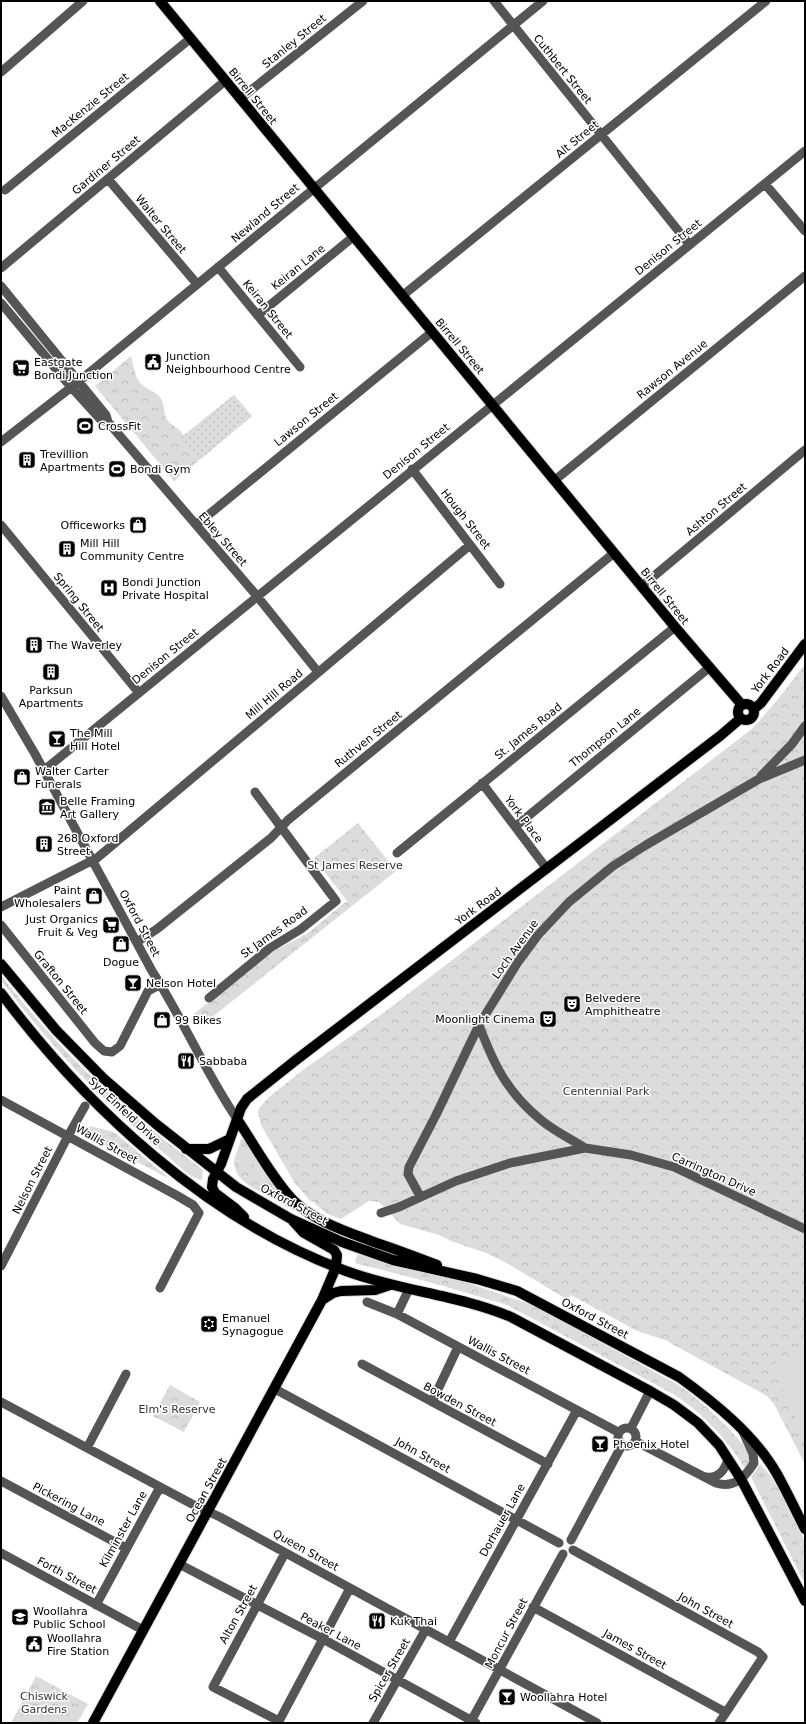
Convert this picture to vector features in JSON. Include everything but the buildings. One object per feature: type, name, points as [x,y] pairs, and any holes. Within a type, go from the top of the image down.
[{"type":"main road","name":"Birrell Street","points":[[164,2],[225,81],[494,405],[675,627],[742,705]]},
{"type":"main road","name":"York Road","points":[[754,710],[805,644]]},
{"type":"main road","points":[[749,704],[754,710],[754,715],[751,719],[746,720],[741,718],[738,712],[742,705],[749,704]]},
{"type":"main road","name":"York Road","points":[[237,1119],[242,1105],[257,1090],[547,869],[720,736],[741,718]]},
{"type":"main road","name":"Syd Einfeld Drive","points":[[1,964],[51,1024],[87,1062],[127,1099],[216,1173]]},
{"type":"main road","name":"Syd Einfeld Drive","points":[[1,993],[70,1075],[133,1136],[198,1191],[252,1226]]},
{"type":"main road","points":[[237,1119],[212,1182],[213,1190],[235,1208],[252,1226],[296,1249],[336,1267],[390,1285],[499,1312],[528,1325],[674,1405],[698,1423],[714,1440],[728,1459],[741,1479],[805,1601]]},
{"type":"main road","points":[[237,1119],[284,1190],[297,1203],[316,1218],[346,1232],[478,1279]]},
{"type":"main road","points":[[186,1149],[209,1149],[230,1139]]},
{"type":"main road","name":"Oxford Street","points":[[216,1173],[291,1219],[338,1240],[393,1260],[478,1279],[516,1291],[679,1377],[711,1402],[741,1429],[761,1451],[777,1473],[805,1529]]},
{"type":"main road","points":[[291,1219],[304,1233],[334,1250],[337,1255],[336,1267]]},
{"type":"main road","name":"Ocean Street","points":[[93,1723],[275,1389],[322,1300],[336,1267]]},
{"type":"main road","points":[[322,1300],[341,1290],[375,1290],[390,1285]]},
{"type":"street","points":[[1,72],[83,1]]},
{"type":"street","name":"Stanley Street","points":[[240,99],[363,1]]},
{"type":"street","name":"Cuthbert Street","points":[[494,1],[689,244]]},
{"type":"street","name":"Newland Street","points":[[1,442],[75,384],[543,1]]},
{"type":"street","name":"Alt Street","points":[[402,296],[766,1]]},
{"type":"street","name":"MacKenzie Street","points":[[5,190],[191,38]]},
{"type":"street","name":"Gardiner Street","points":[[1,268],[225,81]]},
{"type":"street","name":"Denison Street","points":[[43,771],[412,469],[494,405],[689,244],[805,151]]},
{"type":"street","name":"Walter Street","points":[[108,179],[197,284]]},
{"type":"street","points":[[765,184],[805,231]]},
{"type":"street","name":"Keiran Lane","points":[[258,315],[354,237]]},
{"type":"street","name":"Keiran Street","points":[[218,267],[300,367]]},
{"type":"street","name":"Rawson Avenue","points":[[555,480],[805,276]]},
{"type":"street","name":"Ebley Street","points":[[1,286],[75,384]]},
{"type":"street","name":"Ebley Street","points":[[1,303],[75,384],[106,414],[108,422],[257,596],[318,672]]},
{"type":"street","name":"Lawson Street","points":[[196,525],[432,332]]},
{"type":"street","name":"Ashton Street","points":[[642,586],[805,450]]},
{"type":"street","name":"Hough Street","points":[[412,469],[500,584]]},
{"type":"street","name":"Spring Street","points":[[1,525],[139,693]]},
{"type":"street","name":"Mill Hill Road","points":[[1,906],[93,860],[470,545]]},
{"type":"street","name":"Ruthven Street","points":[[137,942],[157,929],[271,838],[288,820],[614,553]]},
{"type":"street","name":"St. James Road","points":[[397,853],[675,627]]},
{"type":"street","name":"Thompson Lane","points":[[516,826],[710,667]]},
{"type":"street","name":"Oxford Street","points":[[1,696],[93,860],[223,1098],[237,1119]]},
{"type":"street","points":[[759,778],[792,744],[805,726]]},
{"type":"street","name":"Loch Avenue","points":[[420,1196],[408,1174],[408,1167],[436,1115],[479,1025],[518,962],[535,939],[569,902],[613,866],[759,778],[805,760]]},
{"type":"street","name":"York Place","points":[[482,783],[547,869]]},
{"type":"street","points":[[255,792],[281,828]]},
{"type":"street","name":"St James Road","points":[[209,998],[270,948],[301,929],[336,901],[281,828]]},
{"type":"street","name":"Grafton Street","points":[[1,925],[95,1043],[104,1051],[112,1052],[120,1046],[148,991],[160,984]]},
{"type":"street","points":[[479,1025],[491,1057],[506,1084],[522,1103],[542,1120],[585,1148]]},
{"type":"street","name":"Wallis Street","points":[[1,1100],[183,1199],[196,1208],[199,1213],[160,1288]]},
{"type":"street","name":"Nelson Street","points":[[1,1266],[85,1106]]},
{"type":"street","name":"Carrington Drive","points":[[381,1213],[399,1207],[420,1196],[456,1181],[510,1163],[585,1148],[631,1155],[674,1167],[805,1229]]},
{"type":"street","points":[[397,1314],[409,1289]]},
{"type":"street","name":"Wallis Street","points":[[367,1302],[397,1314],[618,1432]]},
{"type":"street","points":[[432,1402],[458,1347]]},
{"type":"street","name":"Bowden Street","points":[[362,1364],[548,1464]]},
{"type":"street","points":[[87,1448],[126,1374]]},
{"type":"street","name":"John Street","points":[[275,1389],[559,1543]]},
{"type":"street","points":[[631,1428],[650,1391]]},
{"type":"street","name":"Queen Street","points":[[1,1402],[208,1511],[597,1723]]},
{"type":"street","name":"Dorhauer Lane","points":[[449,1642],[577,1410]]},
{"type":"street","points":[[622,1428],[631,1428],[636,1435],[635,1441],[631,1445],[622,1445],[618,1441],[618,1432],[622,1428]]},
{"type":"street","points":[[635,1441],[722,1485],[733,1484],[741,1479],[754,1464],[754,1460],[741,1429]]},
{"type":"street","points":[[571,1540],[622,1445]]},
{"type":"street","points":[[706,1477],[714,1478],[719,1475],[725,1468],[728,1459]]},
{"type":"street","name":"Pickering Lane","points":[[1,1481],[126,1548]]},
{"type":"street","name":"Kilminster Lane","points":[[96,1605],[160,1487]]},
{"type":"street","points":[[563,1539],[571,1540],[574,1545],[573,1550],[569,1554],[563,1554],[559,1549],[559,1543],[563,1539]]},
{"type":"street","name":"John Street","points":[[573,1550],[758,1652],[763,1657],[725,1712]]},
{"type":"street","name":"Forth Street","points":[[1,1553],[143,1630]]},
{"type":"street","name":"Alton Street","points":[[278,1722],[213,1686],[285,1553]]},
{"type":"street","name":"Moncur Street","points":[[472,1722],[563,1554]]},
{"type":"street","name":"Peaker Lane","points":[[179,1564],[323,1639],[472,1722]]},
{"type":"street","points":[[278,1722],[350,1588]]},
{"type":"street","name":"James Street","points":[[533,1607],[725,1712]]},
{"type":"street","name":"Spicer Street","points":[[373,1723],[426,1629]]},
{"type":"street","points":[[719,1723],[725,1712]]},
{"type":"green space","points":[[131,356],[135,373],[139,381],[160,397],[168,421],[180,431],[183,436],[234,395],[252,416],[174,481],[95,386]]},
{"type":"green space","points":[[234,395],[252,416],[202,458],[195,455],[187,447],[183,436]]},
{"type":"green space","name":"Centennial Park","points":[[805,664],[805,1464],[774,1404],[767,1396],[665,1340],[637,1331],[571,1295],[568,1300],[505,1262],[486,1253],[451,1241],[439,1235],[400,1224],[379,1202],[369,1201],[341,1219],[327,1214],[312,1201],[311,1202],[294,1182],[261,1125],[258,1114],[259,1108],[269,1097],[303,1070],[386,1011],[753,728],[779,698]]},
{"type":"green space","name":"St James Reserve","points":[[358,823],[396,871],[201,1026],[194,1014],[262,959],[308,933],[347,901],[314,858]]},
{"type":"green space","points":[[1,975],[46,1029],[95,1080],[129,1111],[203,1170],[202,1180],[197,1179],[182,1169],[142,1135],[99,1094],[58,1050],[19,1004],[1,980]]},
{"type":"green space","points":[[90,1126],[114,1132],[170,1179],[85,1135]]},
{"type":"green space","points":[[244,1137],[307,1217],[285,1206],[274,1198],[255,1166],[242,1160],[234,1161],[241,1139]]},
{"type":"green space","points":[[249,1159],[256,1166],[275,1199],[254,1189],[238,1175],[235,1169],[234,1161]]},
{"type":"green space","points":[[357,1254],[443,1276],[440,1285],[355,1263]]},
{"type":"green space","points":[[443,1276],[535,1306],[680,1386],[709,1409],[739,1440],[751,1458],[747,1468],[744,1467],[722,1436],[695,1410],[675,1395],[507,1305],[440,1285]]},
{"type":"green space","points":[[805,1348],[805,1436],[771,1365]]},
{"type":"green space","name":"Elm's Reserve","points":[[170,1385],[200,1402],[184,1432],[153,1416]]},
{"type":"green space","points":[[760,1464],[774,1480],[757,1489],[751,1477]]},
{"type":"green space","points":[[774,1480],[805,1541],[805,1584],[757,1489]]},
{"type":"green space","name":"Chiswick Gardens","points":[[36,1676],[88,1704],[77,1723],[11,1723]]},
{"type":"place","name":"Junction Neighbourhood Centre","points":[[153,362]]},
{"type":"place","name":"Eastgate Bondi Junction","points":[[21,368]]},
{"type":"place","name":"CrossFit","points":[[85,426]]},
{"type":"place","name":"Trevillion Apartments","points":[[27,460]]},
{"type":"place","name":"Bondi Gym","points":[[117,469]]},
{"type":"place","name":"Officeworks","points":[[138,525]]},
{"type":"place","name":"Mill Hill Community Centre","points":[[67,549]]},
{"type":"place","name":"Bondi Junction Private Hospital","points":[[109,588]]},
{"type":"place","name":"The Waverley","points":[[34,645]]},
{"type":"place","name":"Parksun Apartments","points":[[51,672]]},
{"type":"place","name":"The Mill Hill Hotel","points":[[57,739]]},
{"type":"place","name":"Walter Carter Funerals","points":[[22,777]]},
{"type":"place","name":"Belle Framing Art Gallery","points":[[47,807]]},
{"type":"place","name":"268 Oxford Street","points":[[44,844]]},
{"type":"place","name":"Paint Wholesalers","points":[[94,896]]},
{"type":"place","name":"Just Organics Fruit & Veg","points":[[111,925]]},
{"type":"place","name":"Dogue","points":[[121,944]]},
{"type":"place","name":"Nelson Hotel","points":[[133,983]]},
{"type":"place","name":"Belvedere Amphitheatre","points":[[572,1004]]},
{"type":"place","name":"Moonlight Cinema","points":[[548,1019]]},
{"type":"place","name":"99 Bikes","points":[[162,1020]]},
{"type":"place","name":"Sabbaba","points":[[186,1061]]},
{"type":"place","name":"Emanuel Synagogue","points":[[209,1324]]},
{"type":"place","name":"Phoenix Hotel","points":[[600,1444]]},
{"type":"place","name":"Woollahra Public School","points":[[20,1617]]},
{"type":"place","name":"Kuk Thai","points":[[377,1621]]},
{"type":"place","name":"Woollahra Fire Station","points":[[34,1644]]},
{"type":"place","name":"Woollahra Hotel","points":[[507,1697]]}]
